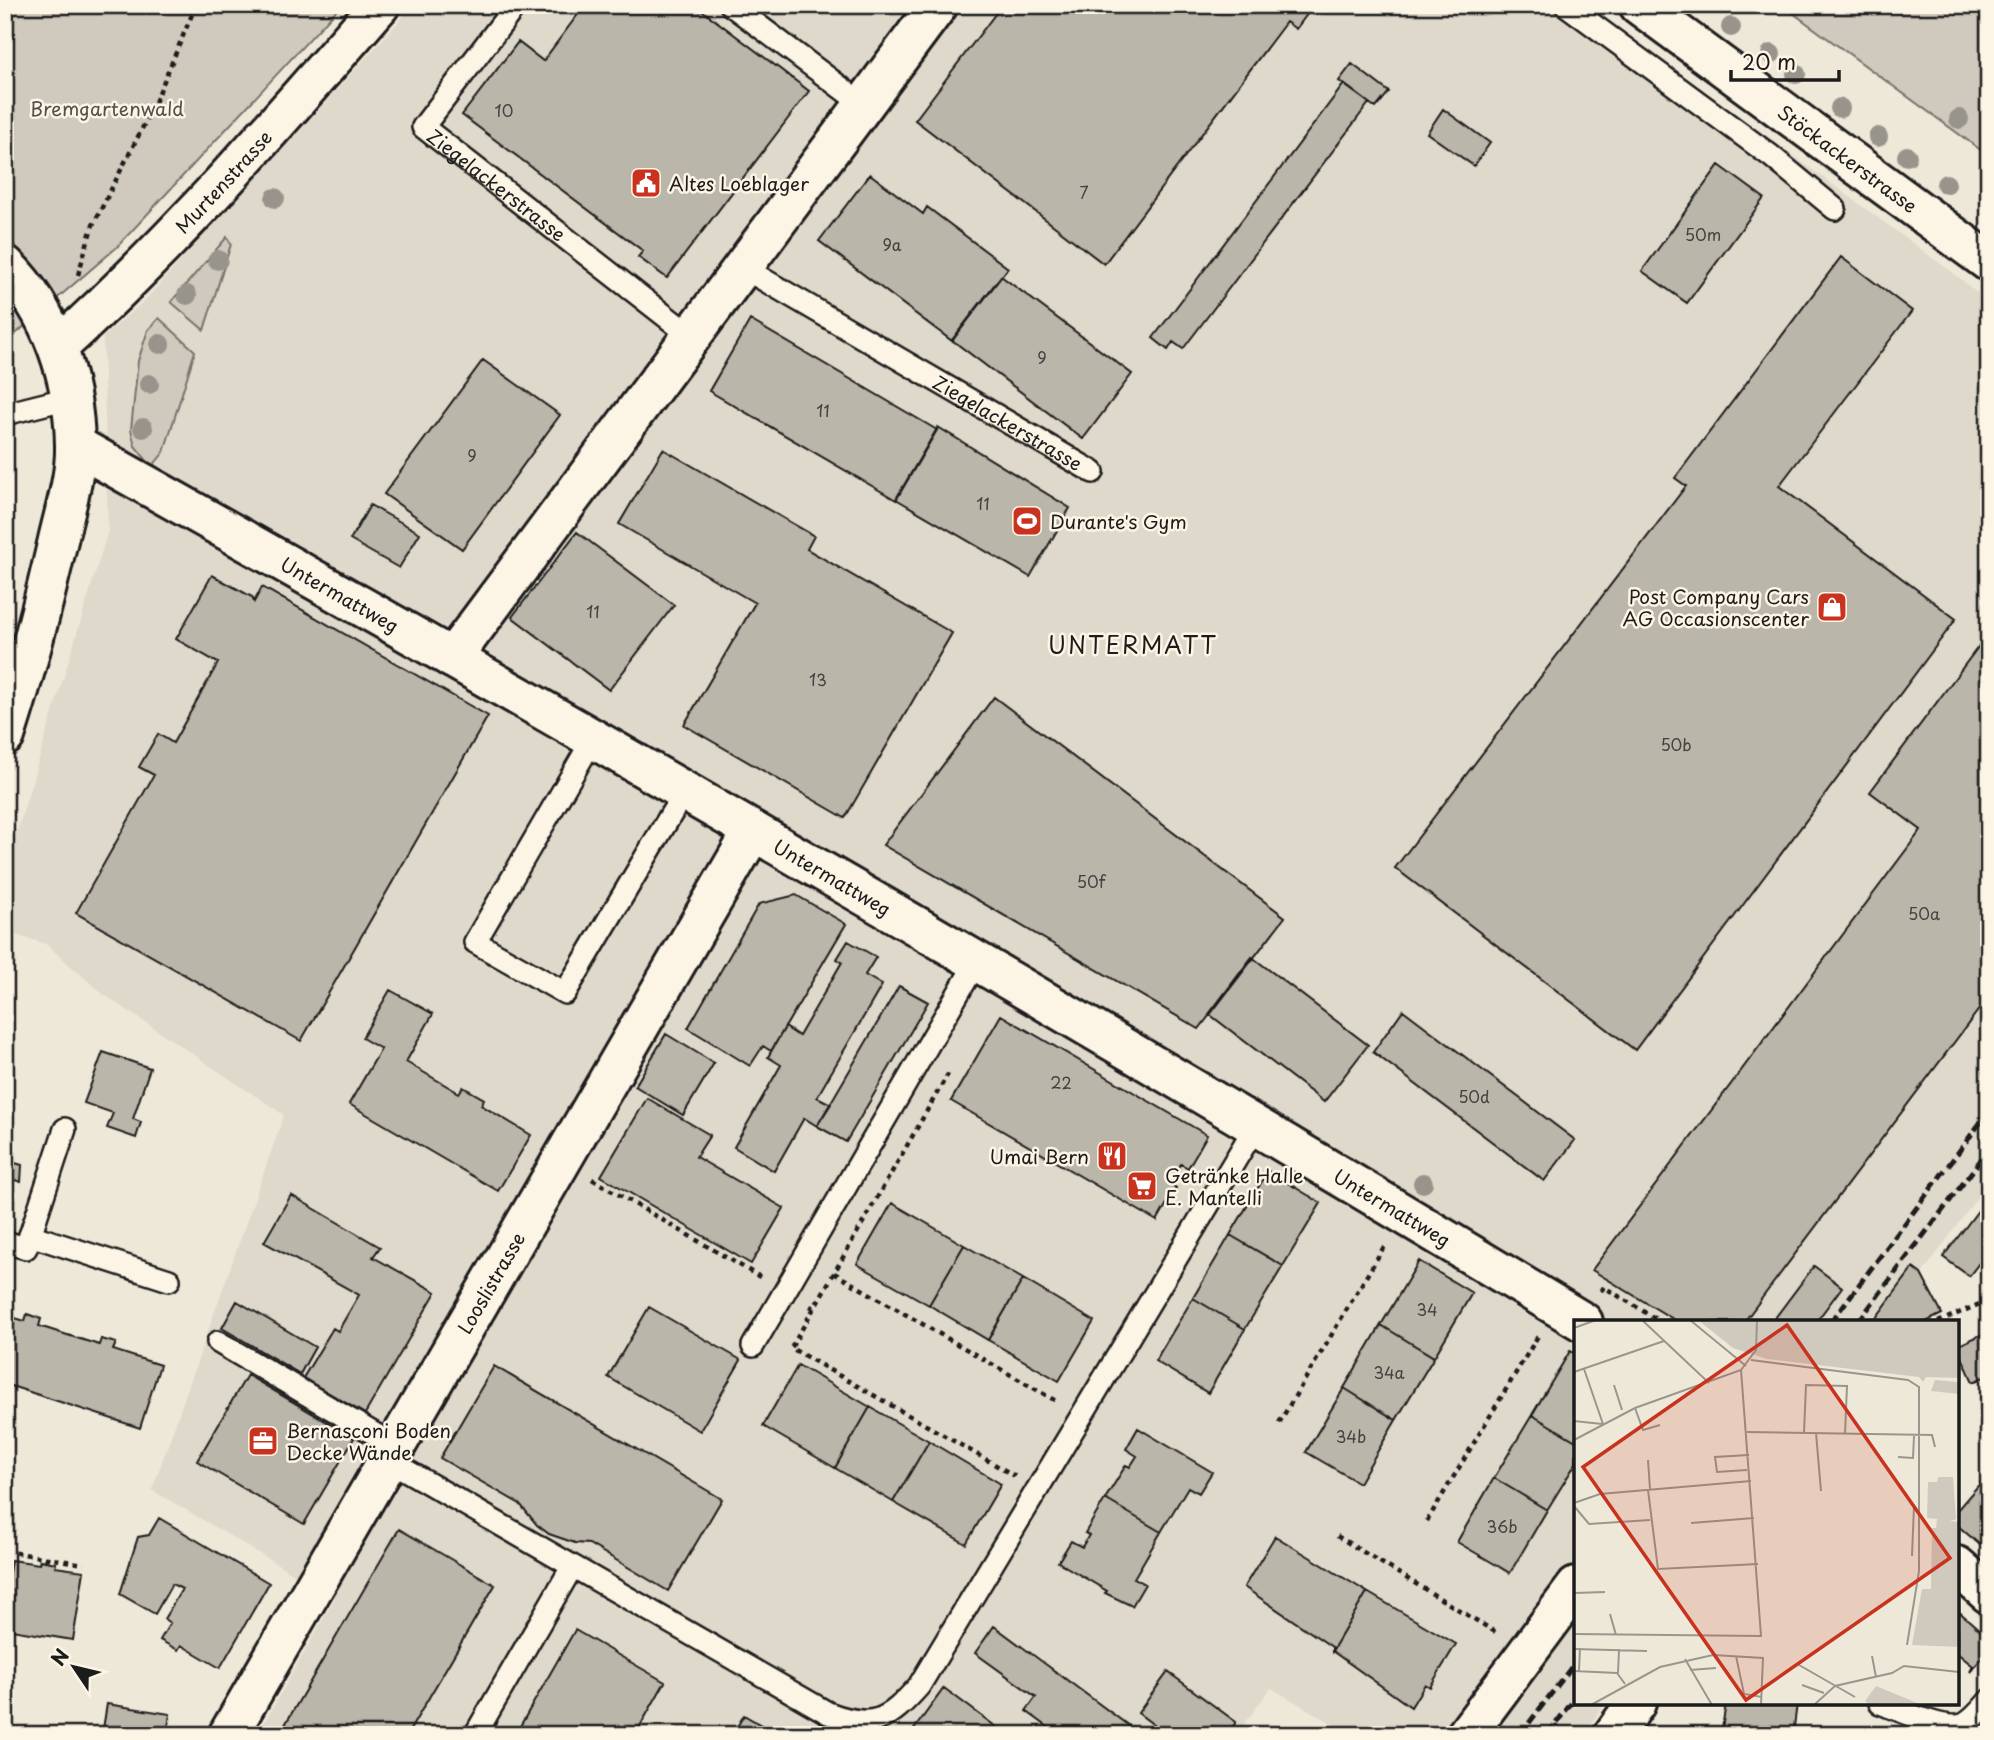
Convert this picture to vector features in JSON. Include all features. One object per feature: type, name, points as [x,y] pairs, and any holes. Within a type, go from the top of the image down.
[{"type":"street","name":"Murtenstrasse","points":[[58,347],[132,281],[206,204],[380,5]]},
{"type":"street","points":[[452,658],[938,5]]},
{"type":"street","name":"Stöckackerstrasse","points":[[1639,5],[1989,262]]},
{"type":"street","points":[[5,265],[39,307],[58,347],[69,398],[75,445],[61,527],[13,681],[5,736]]},
{"type":"street","name":"Untermattweg","points":[[75,445],[452,658],[977,961],[1257,1124],[1570,1314]]},
{"type":"street","name":"Looslistrasse","points":[[228,1735],[753,831]]},
{"type":"street","points":[[1959,1568],[1989,1594]]},
{"type":"street","points":[[1466,1735],[1574,1590]]},
{"type":"street","points":[[1613,1735],[1635,1705]]},
{"type":"lane","name":"Ziegelackerstrasse","points":[[516,5],[422,127],[691,336]]},
{"type":"lane","points":[[731,5],[864,106]]},
{"type":"lane","points":[[1566,5],[1771,156],[1835,209]]},
{"type":"lane","name":"Ziegelackerstrasse","points":[[742,267],[1093,472]]},
{"type":"lane","points":[[5,414],[69,398]]},
{"type":"lane","points":[[593,739],[475,942],[565,993],[673,811]]},
{"type":"lane","points":[[753,1346],[977,961]]},
{"type":"lane","points":[[218,1342],[572,1567],[821,1699],[850,1721],[868,1723],[883,1719],[899,1709],[919,1686],[1257,1124]]},
{"type":"lane","points":[[5,1242],[26,1248],[65,1129]]},
{"type":"lane","points":[[30,1235],[169,1280]]},
{"type":"lane","points":[[475,1735],[572,1567]]},
{"type":"lane","points":[[1886,1705],[1951,1727],[1973,1726],[1989,1701]]},
{"type":"path","points":[[76,282],[92,227],[153,107],[196,5]]},
{"type":"path","points":[[1279,1423],[1404,1214]]},
{"type":"path","points":[[834,1273],[1081,1416]]},
{"type":"path","points":[[1604,1287],[1658,1320]]},
{"type":"path","points":[[1943,1320],[1989,1300]]},
{"type":"path","points":[[814,1308],[791,1348],[1037,1489]]},
{"type":"path","points":[[1427,1521],[1570,1314]]},
{"type":"path","points":[[1337,1536],[1509,1640]]},
{"type":"path","points":[[5,1551],[84,1564]]},
{"type":"shaded area","points":[[414,5],[1588,5],[1956,275],[1989,303],[1989,1181],[1922,1274],[1942,1314],[1930,1320],[1574,1320],[1574,1705],[1604,1705],[1583,1735],[1352,1735],[1271,1688],[1236,1735],[257,1735],[335,1598],[152,1490],[284,1115],[103,994],[46,944],[5,932],[5,871],[108,531],[103,337],[145,300]]},
{"type":"green space","name":"Bremgartenwald","points":[[5,5],[341,5],[116,248],[5,343]]},
{"type":"green space","points":[[1782,5],[1989,5],[1989,156]]},
{"type":"green space","points":[[227,237],[231,244],[204,330],[171,302]]},
{"type":"green space","points":[[159,318],[195,351],[164,452],[152,467],[135,446],[131,430],[138,361],[148,330]]},
{"type":"building","name":"Altes Loeblager","points":[[585,5],[695,5],[809,91],[667,278],[638,257],[643,251],[462,115],[518,42],[543,61]]},
{"type":"building","points":[[1002,5],[1314,5],[1296,29],[1286,22],[1104,264],[915,120]]},
{"type":"building","points":[[1352,64],[1389,92],[1376,108],[1339,81]]},
{"type":"building","points":[[1344,84],[1369,103],[1183,349],[1173,342],[1168,350],[1153,338]]},
{"type":"building","points":[[1443,109],[1490,143],[1474,166],[1427,133]]},
{"type":"building","points":[[1719,165],[1764,198],[1687,303],[1642,271]]},
{"type":"building","points":[[870,174],[923,214],[927,207],[1008,268],[952,341],[819,241]]},
{"type":"building","points":[[1841,257],[1912,311],[1779,486],[1956,619],[1635,1050],[1395,868],[1686,486],[1675,478]]},
{"type":"building","points":[[1001,276],[1132,374],[1083,439],[952,340]]},
{"type":"building","points":[[750,320],[937,430],[896,500],[709,391]]},
{"type":"building","points":[[483,360],[560,415],[462,549],[384,494]]},
{"type":"building","points":[[938,427],[1070,508],[1030,577],[896,499]]},
{"type":"building","points":[[663,449],[814,536],[807,549],[952,633],[845,818],[684,725],[755,603],[619,524]]},
{"type":"building","points":[[370,505],[420,533],[399,568],[350,540]]},
{"type":"building","points":[[577,532],[674,605],[609,690],[512,617]]},
{"type":"building","points":[[212,575],[252,597],[254,602],[262,587],[488,716],[301,1041],[76,913],[154,775],[139,767],[158,734],[173,743],[218,663],[176,639]]},
{"type":"building","points":[[1987,635],[1989,996],[1746,1320],[1675,1320],[1592,1270],[1921,830],[1870,792]]},
{"type":"building","points":[[994,697],[1285,917],[1199,1029],[883,845]]},
{"type":"building","points":[[796,895],[846,924],[771,1051],[763,1046],[750,1066],[688,1028],[759,904]]},
{"type":"building","points":[[848,941],[876,957],[865,975],[882,985],[817,1097],[831,1104],[817,1126],[804,1118],[774,1171],[734,1147],[781,1065],[768,1057],[785,1027],[799,1036],[842,962],[837,959]]},
{"type":"building","points":[[1252,957],[1368,1045],[1324,1102],[1209,1014]]},
{"type":"building","points":[[899,986],[928,1002],[846,1142],[817,1126]]},
{"type":"building","points":[[390,990],[433,1014],[406,1062],[459,1093],[463,1087],[484,1099],[481,1105],[531,1135],[498,1191],[349,1104],[381,1049],[362,1038]]},
{"type":"building","points":[[1403,1010],[1575,1140],[1544,1181],[1373,1052]]},
{"type":"building","points":[[1001,1015],[1207,1135],[1188,1168],[1181,1164],[1170,1183],[1176,1188],[1157,1221],[951,1101]]},
{"type":"building","points":[[666,1034],[714,1063],[683,1115],[635,1086]]},
{"type":"building","points":[[103,1052],[150,1068],[133,1119],[141,1122],[136,1138],[107,1128],[113,1113],[84,1103]]},
{"type":"building","points":[[647,1098],[710,1135],[696,1157],[784,1208],[751,1264],[601,1176]]},
{"type":"building","points":[[5,1160],[22,1165],[21,1182],[5,1177]]},
{"type":"building","points":[[1268,1171],[1321,1203],[1283,1266],[1230,1235]]},
{"type":"building","points":[[291,1195],[380,1247],[373,1257],[436,1292],[365,1414],[303,1378],[333,1328],[338,1331],[359,1295],[264,1242]]},
{"type":"building","points":[[1989,1196],[1989,1250],[1969,1276],[1943,1257]]},
{"type":"building","points":[[892,1203],[964,1245],[929,1305],[857,1264]]},
{"type":"building","points":[[1230,1235],[1283,1266],[1245,1329],[1193,1298]]},
{"type":"building","points":[[964,1245],[1023,1279],[988,1340],[929,1305]]},
{"type":"building","points":[[1419,1261],[1472,1293],[1434,1357],[1381,1325]]},
{"type":"building","points":[[1814,1266],[1842,1287],[1817,1320],[1774,1320]]},
{"type":"building","points":[[1913,1268],[1921,1274],[1942,1314],[1930,1320],[1874,1320]]},
{"type":"building","points":[[1023,1279],[1094,1321],[1059,1381],[988,1340]]},
{"type":"building","points":[[1193,1298],[1245,1329],[1208,1393],[1155,1361]]},
{"type":"building","points":[[237,1301],[315,1347],[300,1374],[222,1328]]},
{"type":"building","points":[[649,1307],[741,1360],[700,1431],[608,1377]]},
{"type":"building","points":[[27,1314],[41,1319],[39,1326],[99,1345],[101,1339],[116,1343],[113,1350],[160,1365],[140,1428],[5,1384],[5,1315],[25,1321]]},
{"type":"building","points":[[1381,1325],[1434,1357],[1396,1420],[1344,1388]]},
{"type":"building","points":[[1989,1331],[1989,1375],[1973,1382],[1959,1345]]},
{"type":"building","points":[[1570,1351],[1574,1353],[1574,1440],[1532,1415]]},
{"type":"building","points":[[798,1365],[870,1407],[835,1468],[763,1426]]},
{"type":"building","points":[[494,1366],[722,1499],[668,1591],[589,1544],[575,1543],[549,1534],[537,1525],[520,1504],[440,1458]]},
{"type":"building","points":[[247,1375],[354,1438],[304,1524],[197,1461]]},
{"type":"building","points":[[1344,1388],[1396,1420],[1359,1483],[1306,1452]]},
{"type":"building","points":[[870,1407],[929,1441],[893,1502],[835,1468]]},
{"type":"building","points":[[1532,1415],[1574,1440],[1574,1466],[1547,1510],[1494,1478]]},
{"type":"building","points":[[1138,1428],[1212,1472],[1199,1493],[1188,1487],[1161,1532],[1105,1499],[1126,1465],[1130,1467],[1137,1456],[1126,1449]]},
{"type":"building","points":[[929,1441],[1001,1484],[966,1544],[893,1502]]},
{"type":"building","points":[[1989,1473],[1987,1551],[1959,1527],[1959,1508]]},
{"type":"building","points":[[1494,1478],[1547,1510],[1510,1573],[1457,1542]]},
{"type":"building","points":[[1105,1499],[1161,1532],[1134,1578],[1145,1584],[1132,1606],[1105,1593],[1107,1591],[1058,1562],[1071,1541],[1082,1547],[1089,1535],[1085,1533]]},
{"type":"building","points":[[159,1518],[269,1583],[220,1668],[181,1645],[178,1650],[160,1640],[170,1623],[164,1619],[182,1589],[172,1584],[155,1614],[120,1594],[138,1537],[149,1535]]},
{"type":"building","points":[[399,1529],[495,1585],[407,1735],[279,1735]]},
{"type":"building","points":[[1275,1536],[1367,1592],[1332,1651],[1332,1647],[1244,1587]]},
{"type":"building","points":[[11,1560],[39,1564],[40,1560],[56,1563],[55,1567],[84,1571],[73,1640],[5,1629],[5,1597]]},
{"type":"building","points":[[1367,1592],[1456,1644],[1430,1687],[1425,1684],[1411,1707],[1332,1651]]},
{"type":"building","points":[[1959,1612],[1989,1638],[1989,1650],[1970,1672],[1973,1666],[1959,1655]]},
{"type":"building","points":[[994,1626],[1129,1726],[1123,1735],[1059,1735],[1026,1711],[1036,1697],[975,1653]]},
{"type":"building","points":[[575,1630],[665,1682],[635,1735],[515,1735]]},
{"type":"building","points":[[1168,1672],[1236,1722],[1227,1735],[1167,1735],[1138,1713]]},
{"type":"building","points":[[944,1688],[1007,1735],[910,1735]]},
{"type":"building","points":[[107,1704],[170,1714],[167,1735],[102,1735]]},
{"type":"building","points":[[1726,1705],[1797,1705],[1793,1735],[1721,1735]]},
{"type":"building","points":[[744,1715],[778,1735],[732,1735]]},
{"type":"railway","points":[[1832,1320],[1989,1111]]},
{"type":"railway","points":[[1860,1320],[1989,1149]]},
{"type":"railway","points":[[1520,1735],[1574,1664]]},
{"type":"railway","points":[[1547,1735],[1574,1700]]},
{"type":"place","name":"Altes Loeblager","points":[[646,183]]},
{"type":"place","name":"Durante's Gym","points":[[1027,521]]},
{"type":"place","name":"Post Company Cars AG Occasionscenter","points":[[1832,607]]},
{"type":"place","name":"Umai Bern","points":[[1112,1156]]},
{"type":"place","name":"Getränke Halle E. Mantelli","points":[[1142,1186]]},
{"type":"place","name":"Bernasconi Boden Decke Wände","points":[[263,1441]]},
{"type":"district","name":"UNTERMATT","points":[[1133,644]]}]
